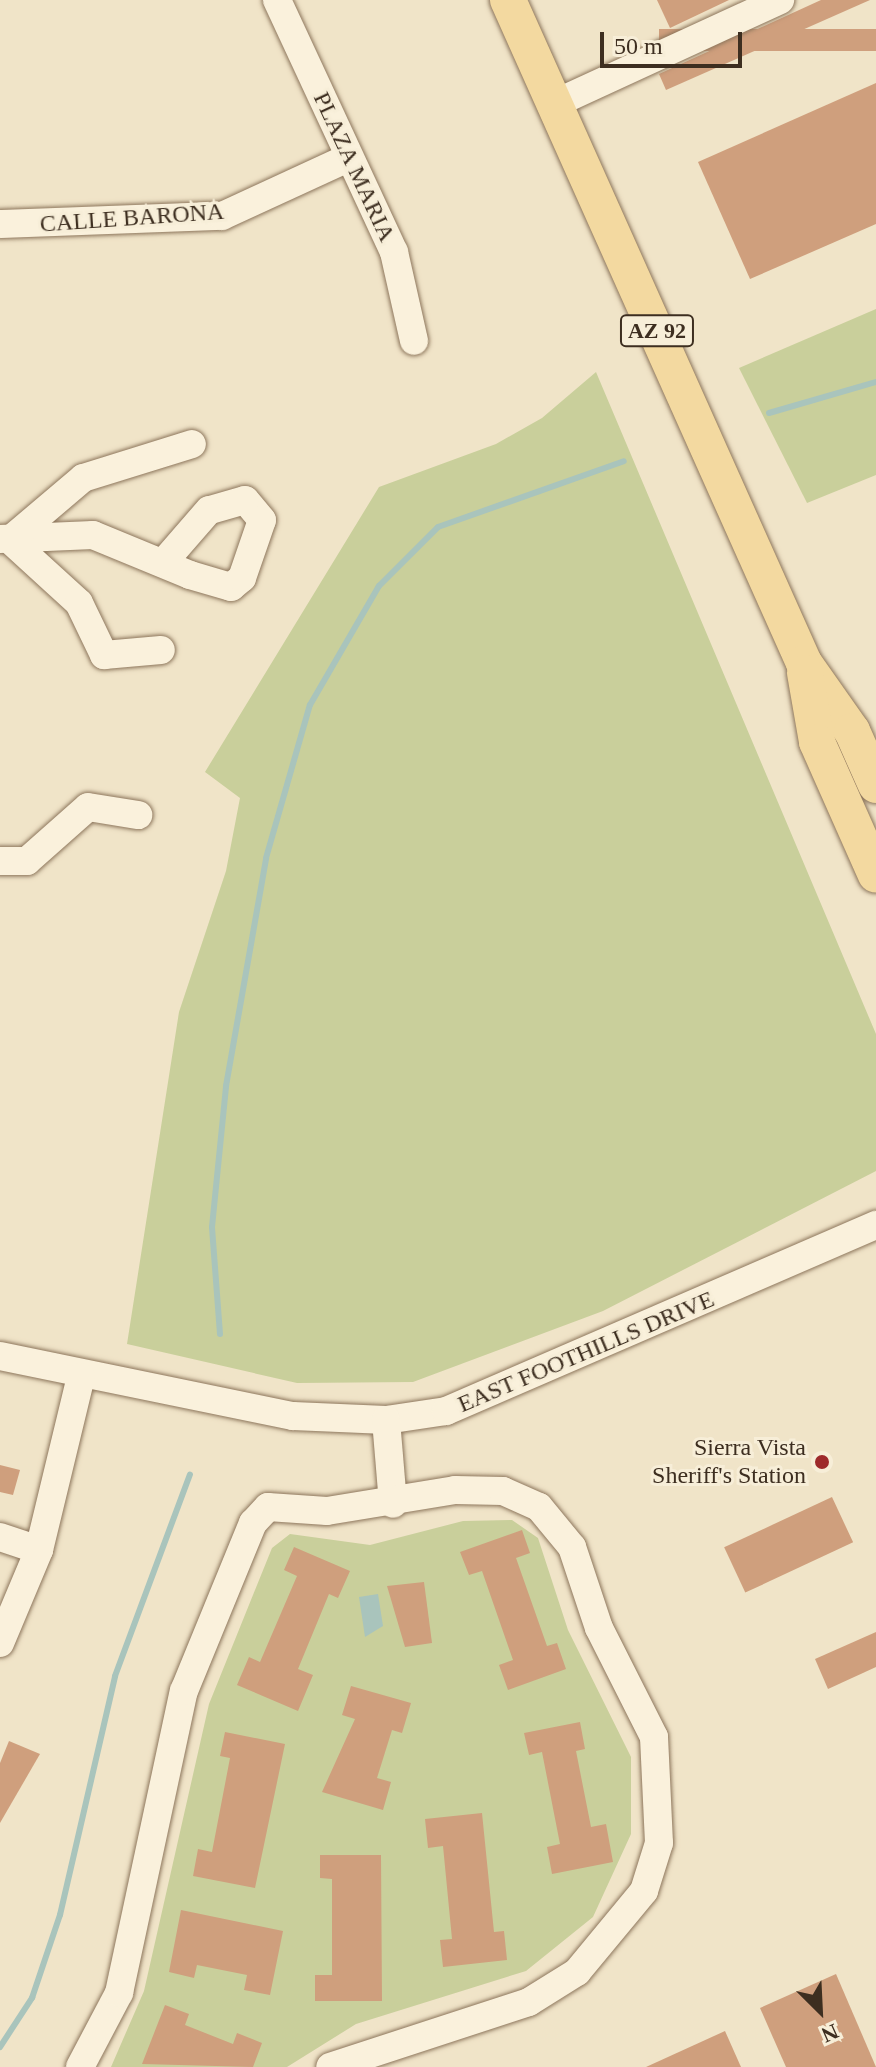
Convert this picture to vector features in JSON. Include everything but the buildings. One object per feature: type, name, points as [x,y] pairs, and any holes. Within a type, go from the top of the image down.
[{"type":"main road","name":"AZ 92","points":[[508,0],[804,663],[852,731],[876,785]]},
{"type":"main road","name":"AZ 92","points":[[804,663],[817,742],[876,875]]},
{"type":"street","name":"PLAZA MARIA","points":[[277,0],[394,252],[414,341]]},
{"type":"street","points":[[554,104],[780,0]]},
{"type":"street","name":"CALLE BARONA","points":[[0,224],[222,216],[348,158]]},
{"type":"street","points":[[5,540],[83,478],[192,444]]},
{"type":"street","points":[[5,540],[93,535],[163,563]]},
{"type":"street","points":[[5,540],[79,603],[104,655],[161,650]]},
{"type":"street","points":[[14,861],[88,807],[138,815]]},
{"type":"street","name":"EAST FOOTHILLS DRIVE","points":[[0,1356],[81,1377],[293,1416],[386,1420],[446,1411],[508,1388],[876,1225]]},
{"type":"street","points":[[0,1643],[39,1550],[81,1377]]},
{"type":"street","points":[[386,1420],[393,1504]]},
{"type":"street","points":[[80,2067],[119,1993],[184,1691],[253,1523],[268,1507],[393,1504],[455,1490],[503,1491],[539,1507],[572,1547],[599,1628],[654,1737],[659,1843],[644,1891],[577,1972],[529,2002],[330,2067]]},
{"type":"street","points":[[0,1537],[39,1550]]},
{"type":"green space","points":[[876,309],[876,475],[807,503],[739,368]]},
{"type":"green space","points":[[596,372],[876,1034],[876,1171],[603,1311],[413,1382],[297,1383],[127,1344],[179,1012],[226,871],[240,798],[205,772],[379,487],[496,444],[542,418]]},
{"type":"green space","points":[[512,1520],[538,1538],[568,1630],[631,1757],[631,1834],[593,1917],[526,1971],[356,2024],[287,2067],[111,2067],[144,1991],[209,1704],[272,1548],[290,1534],[370,1545],[463,1521]]},
{"type":"water","points":[[378,1594],[383,1626],[365,1637],[359,1597]]},
{"type":"waterway","points":[[769,413],[876,382]]},
{"type":"waterway","points":[[220,1334],[212,1227],[226,1086],[266,858],[310,705],[379,586],[438,527],[624,461]]},
{"type":"waterway","points":[[0,2047],[32,1998],[60,1915],[115,1676],[190,1474]]},
{"type":"place","name":"Sierra Vista Sheriff's Station","points":[[822,1462]]}]
